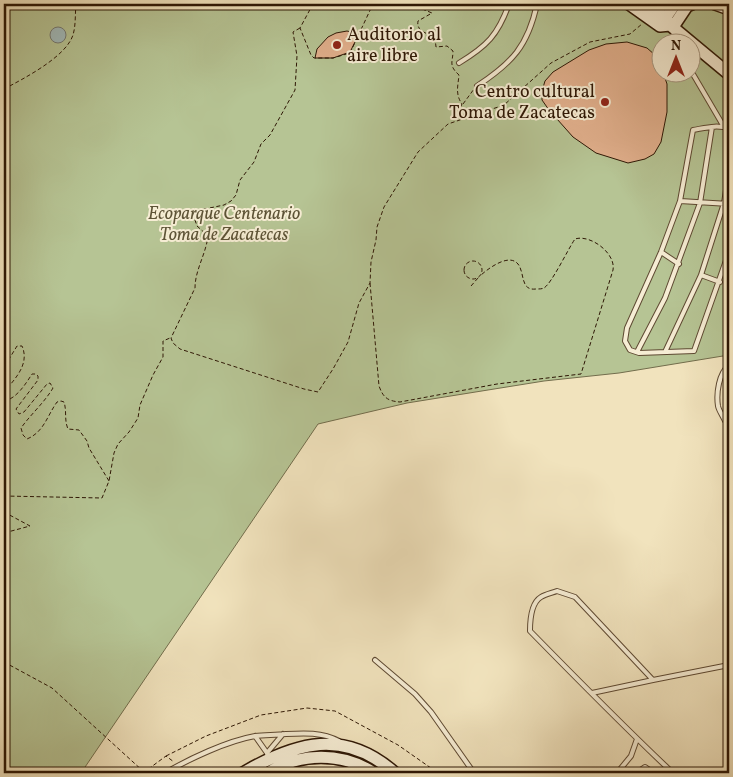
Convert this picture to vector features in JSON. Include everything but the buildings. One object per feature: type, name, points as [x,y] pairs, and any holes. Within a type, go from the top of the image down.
[{"type":"main road","points":[[629,4],[652,9],[667,24],[729,74]]},
{"type":"main road","points":[[667,24],[675,4]]},
{"type":"main road","points":[[667,24],[692,4]]},
{"type":"main road","points":[[715,4],[729,9]]},
{"type":"main road","points":[[243,773],[267,756],[304,746],[336,745],[364,752],[395,773]]},
{"type":"main road","points":[[268,773],[291,762],[324,757],[359,764],[374,773]]},
{"type":"lane","points":[[459,63],[488,42],[502,24],[509,4]]},
{"type":"lane","points":[[477,86],[500,71],[526,40],[537,4]]},
{"type":"lane","points":[[667,24],[671,32]]},
{"type":"lane","points":[[698,82],[724,127]]},
{"type":"lane","points":[[637,352],[665,298],[700,203],[712,127]]},
{"type":"lane","points":[[729,129],[712,127],[693,130],[680,201],[661,252],[628,328],[626,341],[630,350],[637,352],[694,351],[720,282],[729,252]]},
{"type":"lane","points":[[665,352],[701,275],[727,203],[729,171]]},
{"type":"lane","points":[[680,201],[727,203]]},
{"type":"lane","points":[[661,252],[678,264]]},
{"type":"lane","points":[[701,275],[720,282]]},
{"type":"lane","points":[[725,421],[718,406],[720,379],[729,365]]},
{"type":"lane","points":[[653,680],[575,597],[557,591],[540,597],[533,608],[530,619],[530,631],[673,773]]},
{"type":"lane","points":[[375,660],[415,694],[431,712],[474,773]]},
{"type":"lane","points":[[592,693],[729,665]]},
{"type":"lane","points":[[255,736],[267,756],[283,734]]},
{"type":"lane","points":[[165,773],[178,765],[234,741],[255,736],[317,734],[332,738],[350,748]]},
{"type":"lane","points":[[617,773],[630,756],[637,739]]},
{"type":"lane","points":[[636,773],[645,768],[654,773]]},
{"type":"path","points":[[4,89],[45,66],[63,50],[73,36],[76,4]]},
{"type":"path","points":[[4,496],[102,498],[109,481],[114,453],[118,444],[138,418],[140,405],[163,357],[163,341],[171,338],[194,288],[194,279],[207,245],[208,236],[197,226],[194,220],[196,215],[200,210],[231,201],[236,195],[240,180],[254,162],[261,144],[270,135],[291,98],[295,90],[297,56],[293,32],[300,28],[313,4]]},
{"type":"path","points":[[300,28],[314,58],[333,58],[350,52],[373,4]]},
{"type":"path","points":[[410,4],[432,13],[418,21],[419,28],[422,32],[435,38],[436,47],[447,46],[453,51],[452,66],[459,75],[457,96],[462,104]]},
{"type":"path","points":[[471,286],[491,266],[512,260],[520,266],[525,285],[529,289],[544,288],[575,239],[586,238],[606,251],[613,259],[613,270],[581,374],[497,384],[400,402],[388,400],[382,396],[379,386],[370,282],[371,262],[377,227],[384,207],[418,152],[448,124],[504,105],[551,63],[590,42],[630,34],[652,9]]},
{"type":"path","points":[[464,119],[460,108],[477,86]]},
{"type":"path","points":[[478,278],[472,279],[467,277],[464,271],[468,263],[474,261],[480,263],[481,275]]},
{"type":"path","points":[[171,338],[173,343],[180,349],[318,392],[348,342],[359,303],[370,282]]},
{"type":"path","points":[[4,364],[6,364],[17,346],[22,346],[25,351],[20,371],[4,392]]},
{"type":"path","points":[[4,401],[12,399],[32,374],[36,374],[38,380],[16,410],[19,414],[24,412],[47,384],[50,383],[53,388],[40,407],[21,428],[23,435],[27,439],[32,437],[44,427],[57,402],[64,402],[66,407],[65,421],[68,429],[79,430],[109,481]]},
{"type":"path","points":[[4,512],[30,526],[4,533]]},
{"type":"path","points":[[4,662],[52,688],[144,773],[166,756],[178,765]]},
{"type":"green space","name":"Ecoparque Centenario Toma de Zacatecas","points":[[4,4],[703,4],[729,13],[729,355],[619,373],[544,381],[407,403],[318,424],[81,773],[4,773]]},
{"type":"water","points":[[58,27],[66,35],[58,43],[50,35]]},
{"type":"place","name":"Auditorio al aire libre","points":[[337,45]]},
{"type":"place","name":"Centro cultural Toma de Zacatecas","points":[[605,102]]}]
